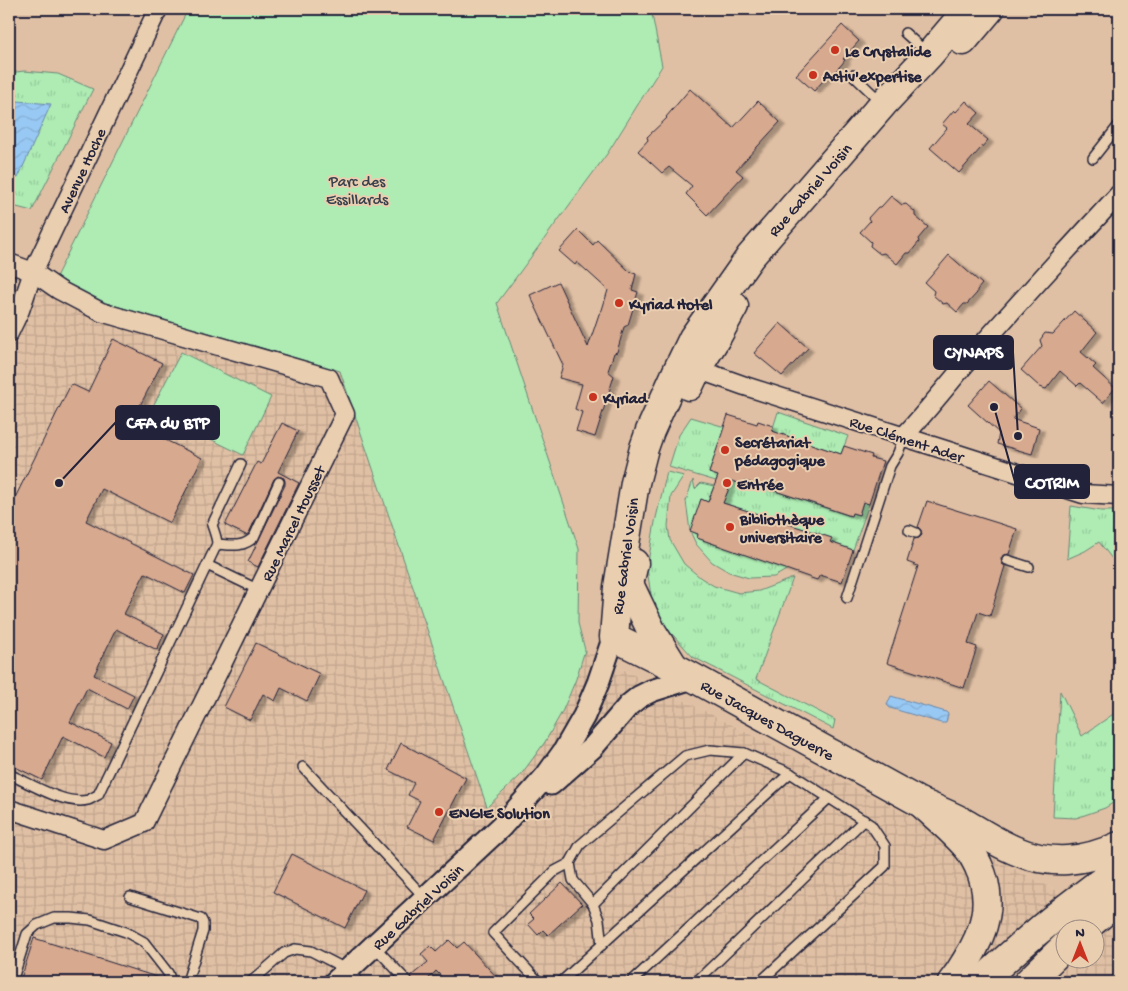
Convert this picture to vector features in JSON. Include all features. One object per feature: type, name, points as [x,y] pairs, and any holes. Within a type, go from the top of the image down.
[{"type":"main road","name":"Rue Gabriel Voisin","points":[[614,637],[618,587],[635,483],[644,448],[650,431],[690,364],[693,338],[753,260],[883,104],[929,55],[968,9]]},
{"type":"main road","points":[[683,673],[651,630],[629,584],[647,503],[690,364],[718,335],[733,308],[762,268],[990,9]]},
{"type":"main road","name":"Rue Jacques Daguerre","points":[[614,637],[921,803]]},
{"type":"main road","points":[[921,803],[961,821],[1014,850],[1040,859],[1079,860],[1119,846]]},
{"type":"main road","points":[[921,803],[969,849],[980,871],[986,892],[986,914],[982,931],[972,952],[952,982]]},
{"type":"main road","points":[[981,982],[1013,951],[1050,920],[1119,869]]},
{"type":"main road","points":[[1098,918],[1119,900]]},
{"type":"main road","points":[[1106,921],[1119,914]]},
{"type":"main road","points":[[1028,982],[1056,954]]},
{"type":"street","name":"Avenue Hoche","points":[[9,334],[20,310],[33,272],[158,9]]},
{"type":"street","points":[[904,436],[1064,252],[1119,194]]},
{"type":"street","points":[[9,263],[33,272]]},
{"type":"street","name":"Rue Marcel Housset","points":[[9,809],[104,840],[144,823],[346,414],[329,378],[101,312],[59,290],[33,272]]},
{"type":"street","name":"Rue Clément Ader","points":[[690,364],[736,383],[1083,494],[1119,496]]},
{"type":"street","points":[[614,637],[629,584]]},
{"type":"street","name":"Rue Gabriel Voisin","points":[[347,978],[374,946],[502,827],[546,776],[564,751],[584,716],[614,637]]},
{"type":"street","points":[[502,827],[593,747],[629,705],[639,697],[683,673]]},
{"type":"lane","points":[[905,33],[929,55]]},
{"type":"lane","points":[[853,75],[883,104]]},
{"type":"lane","points":[[1093,158],[1119,125]]},
{"type":"lane","points":[[846,598],[890,466],[898,453],[904,436]]},
{"type":"lane","points":[[9,774],[63,799],[88,800],[98,795],[217,544],[212,525],[241,464]]},
{"type":"lane","points":[[217,544],[238,546],[249,542],[254,537],[279,482]]},
{"type":"lane","points":[[1007,560],[1029,567]]},
{"type":"lane","points":[[207,565],[259,590]]},
{"type":"lane","points":[[602,944],[599,920],[593,904],[573,880],[570,864],[580,845],[685,756],[710,750],[744,753],[790,773],[864,820],[871,825],[885,846],[885,866],[760,982]]},
{"type":"lane","points":[[593,904],[744,753]]},
{"type":"lane","points":[[303,767],[425,898]]},
{"type":"lane","points":[[561,982],[790,773]]},
{"type":"lane","points":[[631,982],[829,798]]},
{"type":"lane","points":[[696,982],[864,820]]},
{"type":"lane","points":[[539,982],[493,933],[554,871],[570,864]]},
{"type":"lane","points":[[130,897],[201,919],[204,923],[187,982]]},
{"type":"lane","points":[[12,982],[27,934],[37,925],[54,918],[90,920],[126,932],[144,942],[168,973],[171,982]]},
{"type":"lane","points":[[374,946],[408,982]]},
{"type":"lane","points":[[251,982],[284,953],[295,949],[311,951],[347,978]]},
{"type":"shaded area","points":[[9,9],[188,9],[56,277],[9,266]]},
{"type":"shaded area","points":[[651,9],[1119,9],[1119,886],[1089,907],[585,650],[578,623],[579,549],[497,303],[607,154],[662,66]]},
{"type":"shaded area","points":[[9,266],[56,277],[106,303],[340,371],[487,807],[508,788],[554,727],[576,679],[585,650],[1089,907],[1119,886],[1119,982],[9,982]]},
{"type":"green space","name":"Parc des Essillards","points":[[188,9],[651,9],[662,66],[607,154],[497,303],[579,549],[578,623],[585,650],[569,696],[545,742],[520,776],[487,807],[340,371],[106,303],[56,277]]},
{"type":"green space","points":[[24,71],[58,74],[93,89],[32,211],[9,205],[9,73]]},
{"type":"green space","points":[[181,352],[271,397],[243,455],[151,410]]},
{"type":"green space","points":[[778,412],[848,436],[841,454],[772,431]]},
{"type":"green space","points":[[691,417],[725,427],[709,473],[718,476],[716,481],[669,467],[679,435]]},
{"type":"green space","points":[[667,472],[684,476],[671,496],[668,526],[670,540],[684,564],[714,586],[739,593],[759,591],[793,578],[756,679],[835,720],[833,729],[693,657],[662,623],[651,596],[647,568],[655,522]]},
{"type":"green space","points":[[693,480],[695,489],[701,483],[714,486],[708,502],[701,499],[691,531],[698,534],[697,538],[788,569],[774,577],[749,578],[729,572],[712,562],[696,544],[690,531],[686,501]]},
{"type":"green space","points":[[732,481],[744,484],[745,481],[850,516],[852,513],[859,515],[863,502],[869,504],[853,550],[830,542],[831,538],[723,503]]},
{"type":"green space","points":[[1071,506],[1101,511],[1119,511],[1119,551],[1113,560],[1099,542],[1067,559]]},
{"type":"green space","points":[[1060,691],[1082,736],[1119,710],[1119,799],[1105,808],[1076,818],[1053,817]]},
{"type":"water","points":[[17,101],[51,104],[18,178],[9,176],[9,103]]},
{"type":"water","points":[[891,696],[946,712],[948,714],[946,723],[890,708],[887,705]]},
{"type":"building","name":"Le Crystalide","points":[[842,25],[859,41],[843,59],[845,60],[842,64],[832,75],[830,73],[814,91],[796,75]]},
{"type":"building","points":[[690,89],[733,128],[758,101],[780,122],[736,170],[743,176],[707,215],[686,194],[692,186],[669,167],[662,173],[638,151],[648,140],[647,137],[667,118]]},
{"type":"building","points":[[966,101],[979,113],[969,124],[988,140],[959,173],[930,148],[947,128],[942,124],[954,110],[956,112]]},
{"type":"building","points":[[891,196],[902,205],[906,204],[915,212],[915,216],[928,227],[910,253],[906,253],[897,264],[884,253],[880,254],[870,246],[871,242],[860,232],[870,221],[868,218]]},
{"type":"building","points":[[578,230],[593,245],[597,240],[630,272],[636,274],[632,290],[638,292],[628,325],[624,327],[617,352],[614,353],[608,371],[614,376],[595,437],[576,431],[582,412],[575,409],[582,384],[559,378],[563,365],[530,295],[558,282],[588,347],[608,290],[577,262],[575,265],[559,251]]},
{"type":"building","points":[[949,255],[982,284],[977,293],[957,312],[947,303],[943,304],[933,295],[934,291],[925,283]]},
{"type":"building","points":[[1074,311],[1097,332],[1081,352],[1096,365],[1093,368],[1115,388],[1103,403],[1080,383],[1077,386],[1060,371],[1046,389],[1040,387],[1021,370],[1042,346],[1040,340],[1045,333],[1053,334]]},
{"type":"building","points":[[780,323],[808,348],[782,376],[754,353]]},
{"type":"building","points":[[113,339],[162,363],[131,423],[202,458],[170,523],[102,489],[86,521],[194,575],[185,593],[145,573],[124,614],[164,634],[157,650],[116,629],[94,675],[134,695],[127,709],[87,688],[70,722],[111,742],[104,757],[63,736],[42,780],[9,764],[9,510],[71,384],[88,392]]},
{"type":"building","points":[[989,381],[1021,409],[1012,419],[1039,428],[1032,454],[997,444],[999,433],[968,405]]},
{"type":"building","points":[[728,415],[757,424],[758,421],[773,426],[772,431],[841,454],[844,446],[872,455],[871,458],[883,461],[869,504],[863,502],[859,515],[852,513],[851,516],[745,481],[744,485],[732,481],[723,503],[832,538],[830,542],[853,550],[842,582],[820,575],[817,580],[697,538],[698,534],[690,531],[701,499],[708,502],[718,476],[709,473]]},
{"type":"building","points":[[282,423],[298,431],[278,472],[299,483],[258,567],[248,562],[285,485],[284,478],[278,476],[274,479],[249,533],[246,535],[225,525],[257,462],[261,464]]},
{"type":"building","points":[[927,501],[1017,529],[1009,554],[1003,555],[1001,559],[1002,564],[1005,566],[990,616],[978,612],[968,644],[977,647],[964,688],[887,663],[918,566],[907,562],[914,539],[922,535],[918,527]]},
{"type":"building","points":[[256,643],[320,674],[307,701],[281,688],[275,701],[263,694],[250,720],[224,707]]},
{"type":"building","points":[[401,743],[466,778],[434,840],[407,827],[420,801],[408,795],[414,783],[388,770]]},
{"type":"building","points":[[292,854],[364,890],[345,928],[273,892]]},
{"type":"building","points":[[562,883],[582,904],[548,935],[543,930],[538,935],[528,924],[534,919],[529,914]]},
{"type":"building","points":[[34,938],[163,979],[164,982],[20,982]]},
{"type":"building","points":[[449,940],[457,948],[464,942],[501,982],[447,982],[436,971],[425,982],[414,982],[411,976],[428,962],[421,954],[430,946],[436,952]]},
{"type":"place","name":"Le Crystalide","points":[[835,50]]},
{"type":"place","name":"Activ'expertise","points":[[813,75]]},
{"type":"place","name":"Kyriad Hotel","points":[[619,303]]},
{"type":"place","name":"Kyriad","points":[[593,397]]},
{"type":"place","name":"COTRIM","points":[[994,407]]},
{"type":"place","name":"CYNAPS","points":[[1018,436]]},
{"type":"place","name":"Secrétariat pédagogique","points":[[725,450]]},
{"type":"place","name":"CFA du BTP","points":[[59,483]]},
{"type":"place","name":"Entrée","points":[[727,483]]},
{"type":"place","name":"Bibliothèque universitaire","points":[[730,527]]},
{"type":"place","name":"ENGIE Solution","points":[[439,812]]}]
